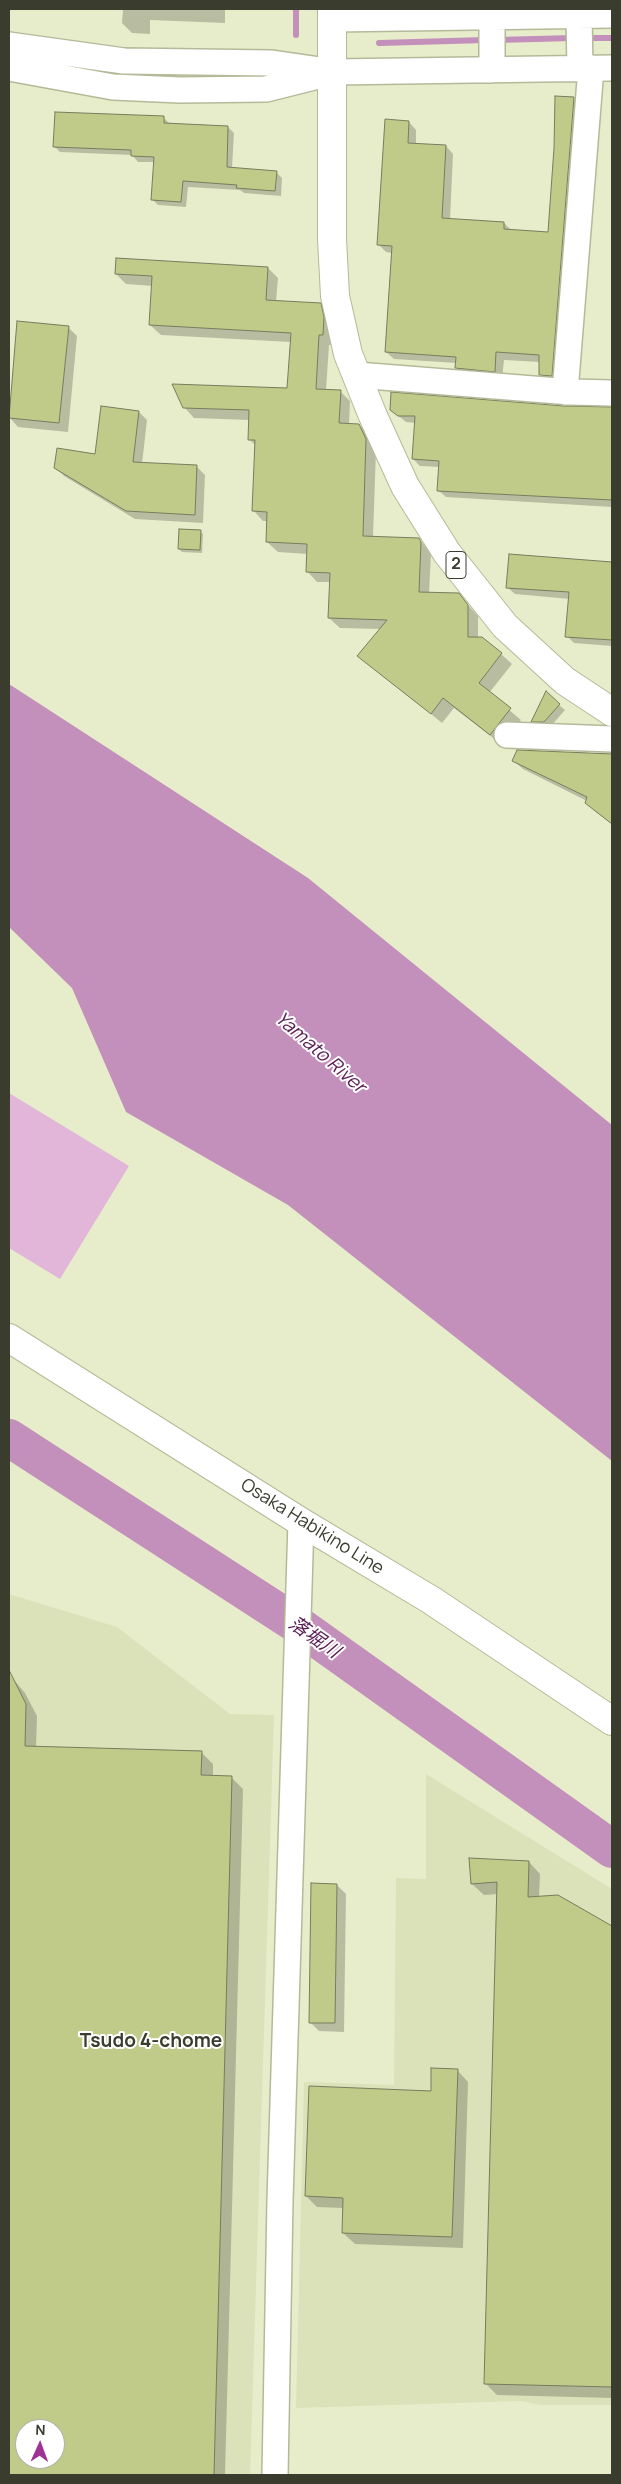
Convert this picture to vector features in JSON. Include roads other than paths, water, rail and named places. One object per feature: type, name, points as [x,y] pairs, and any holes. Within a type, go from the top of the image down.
[{"type":"main road","name":"2","points":[[332,14],[334,72],[332,239],[336,296],[348,354],[373,416],[406,486],[447,553],[505,626],[565,681],[612,712]]},
{"type":"main road","name":"Osaka Habikino Line","points":[[9,1338],[301,1522],[431,1600],[612,1721]]},
{"type":"street","points":[[332,14],[492,17],[612,15]]},
{"type":"street","points":[[565,392],[591,63],[579,15]]},
{"type":"street","points":[[492,17],[492,60]]},
{"type":"street","points":[[9,45],[124,60],[272,63],[334,72]]},
{"type":"street","points":[[9,68],[113,87],[180,90],[266,89],[334,72],[492,60],[591,63]]},
{"type":"street","points":[[357,375],[565,392],[612,393]]},
{"type":"street","points":[[507,736],[612,739]]},
{"type":"street","points":[[275,2475],[280,2200],[301,1522]]},
{"type":"water","name":"Yamato River","points":[[9,684],[308,878],[612,1125],[612,1461],[288,1205],[126,1112],[72,988],[9,927]]},
{"type":"waterway","points":[[296,9],[296,35]]},
{"type":"waterway","points":[[496,40],[574,38]]},
{"type":"waterway","points":[[584,38],[612,38]]},
{"type":"waterway","points":[[379,43],[486,40]]},
{"type":"waterway","name":"落堀川","points":[[9,1438],[295,1623],[612,1849]]},
{"type":"district","name":"Tsudo 4-chome","points":[[151,2042]]}]
